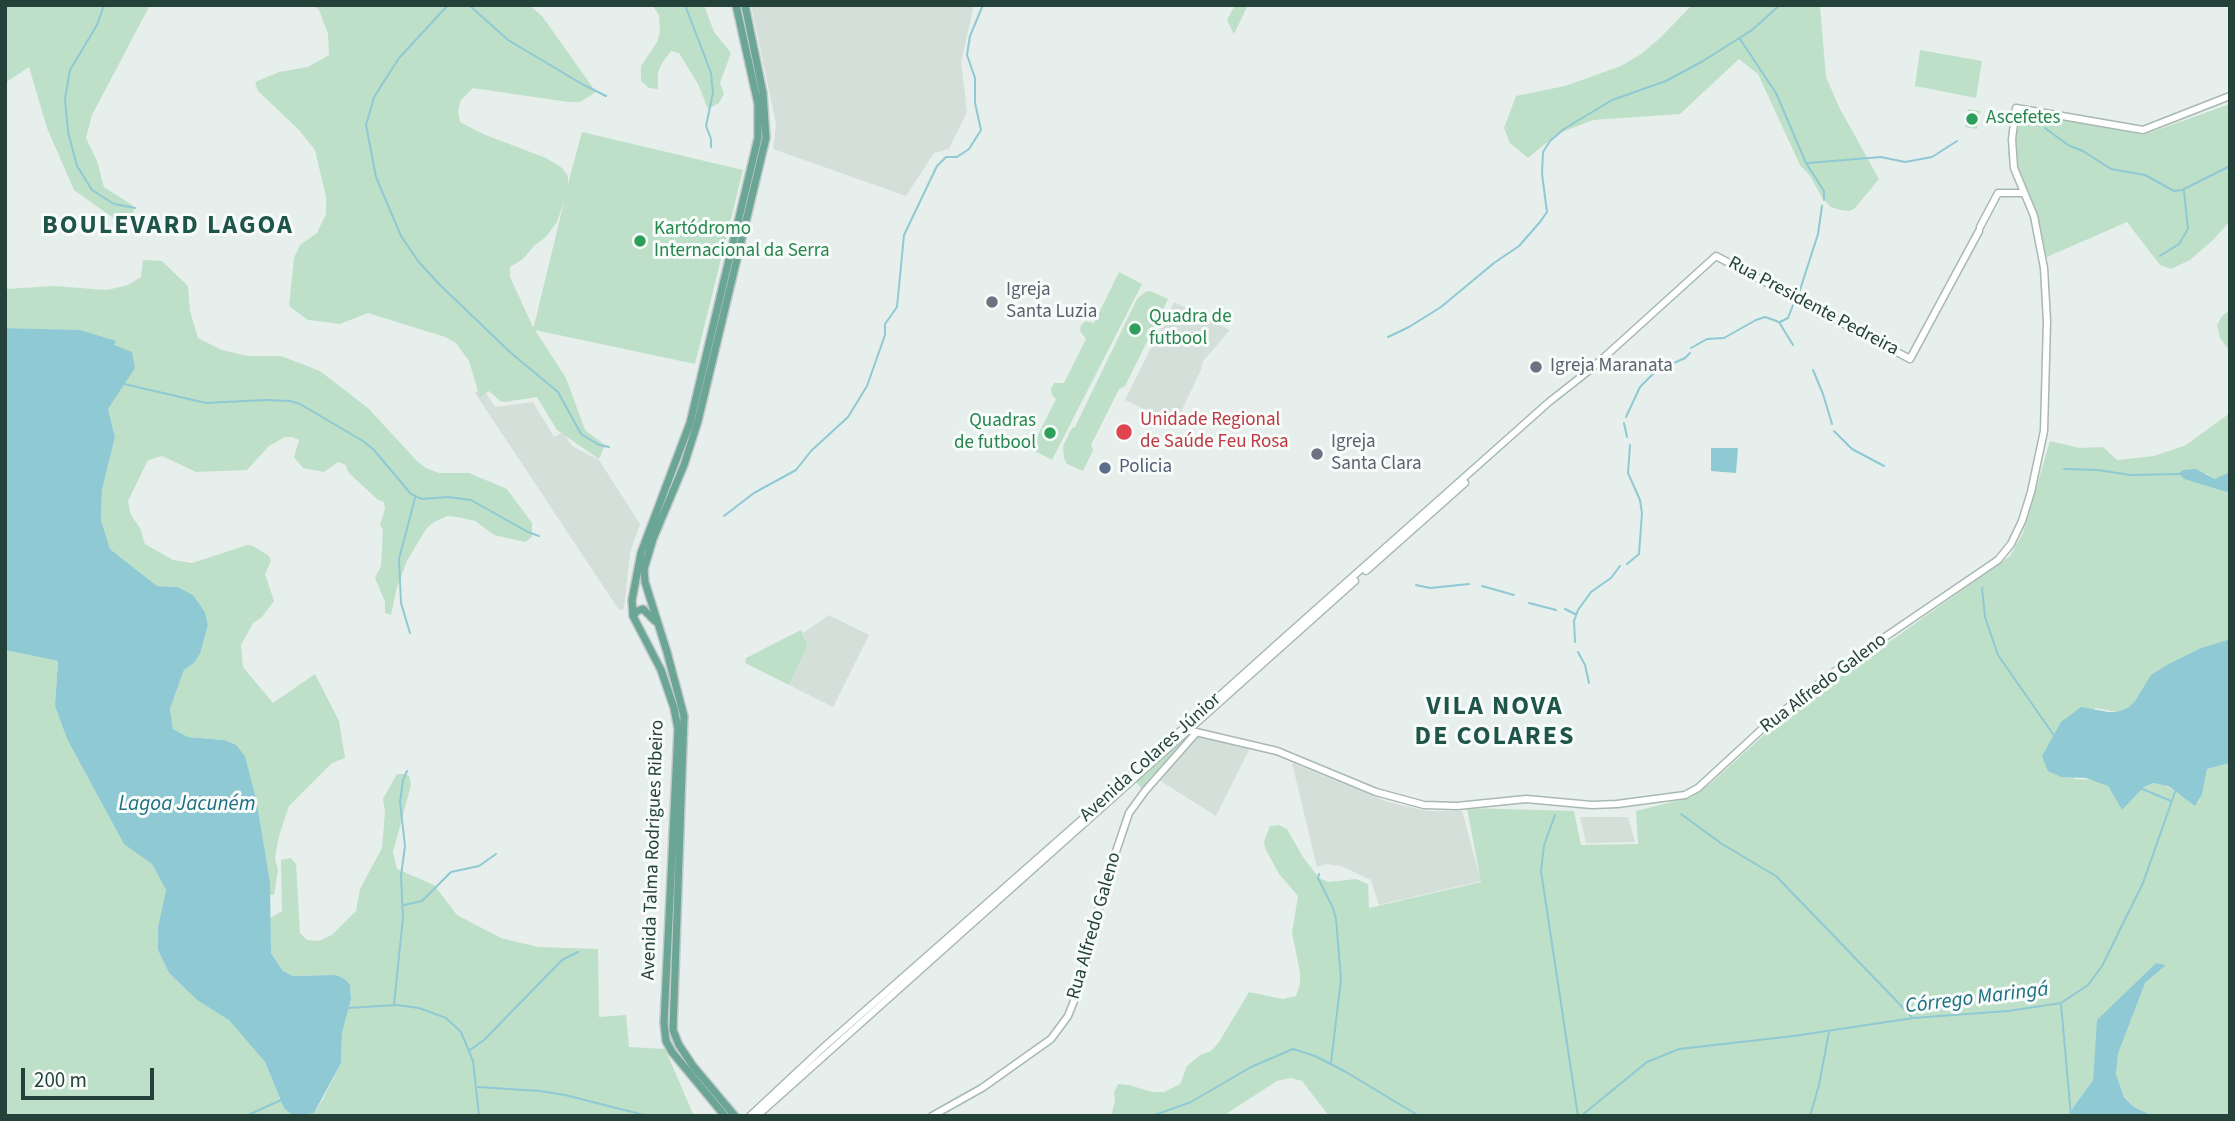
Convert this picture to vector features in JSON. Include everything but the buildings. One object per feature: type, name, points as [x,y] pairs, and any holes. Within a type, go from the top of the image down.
[{"type":"main road","name":"Avenida Talma Rodrigues Ribeiro","points":[[725,1116],[666,1041],[664,1023],[678,729],[661,670],[633,616],[632,600],[641,552],[690,423],[758,138],[758,104],[736,5]]},
{"type":"main road","name":"Avenida Talma Rodrigues Ribeiro","points":[[735,1116],[693,1066],[673,1030],[684,727],[682,706],[645,582],[646,556],[684,465],[698,421],[766,138],[763,93],[745,5]]},
{"type":"main road","points":[[633,616],[643,609],[659,627]]},
{"type":"main road","points":[[650,653],[660,656],[667,652]]},
{"type":"street","name":"Rua Alfredo Galeno","points":[[1185,730],[1277,751],[1376,792],[1424,806],[1457,806],[1526,799],[1592,805],[1617,804],[1685,795],[1698,788],[1771,721],[1838,669],[1998,560],[2011,544],[2022,522],[2044,431],[2047,321],[2044,268],[2034,216],[2014,168],[2012,139],[2016,108],[2143,130],[2230,96]]},
{"type":"street","name":"Rua Presidente Pedreira","points":[[1717,256],[1910,359],[1998,193],[2024,192]]},
{"type":"street","name":"Avenida Colares Júnior","points":[[755,1115],[1717,256]]},
{"type":"street","name":"Rua Alfredo Galeno","points":[[932,1116],[982,1088],[1051,1039],[1068,1016],[1080,986],[1104,887],[1129,813],[1144,791],[1196,733]]},
{"type":"shaded area","points":[[751,5],[974,5],[961,62],[967,112],[949,149],[934,153],[906,196],[773,149],[776,124]]},
{"type":"shaded area","points":[[1174,302],[1230,330],[1204,360],[1175,424],[1125,400]]},
{"type":"shaded area","points":[[482,387],[495,407],[533,402],[554,437],[563,432],[572,446],[599,460],[640,524],[630,553],[624,609],[619,610],[475,393]]},
{"type":"shaded area","points":[[829,615],[869,635],[833,707],[789,685],[808,645],[803,633]]},
{"type":"shaded area","points":[[1199,735],[1250,748],[1216,816],[1159,780]]},
{"type":"shaded area","points":[[1292,763],[1388,802],[1427,811],[1462,811],[1481,881],[1379,905],[1371,880],[1341,866],[1326,864],[1317,867]]},
{"type":"shaded area","points":[[1580,817],[1628,817],[1635,842],[1586,843]]},
{"type":"green space","points":[[5,5],[150,5],[92,115],[86,138],[97,161],[104,187],[132,205],[134,212],[128,216],[116,220],[74,190],[47,128],[29,67],[5,83]]},
{"type":"green space","points":[[314,5],[529,5],[542,16],[596,92],[580,102],[568,102],[473,88],[461,100],[458,110],[460,122],[483,134],[546,158],[562,168],[568,176],[568,184],[582,132],[743,170],[695,364],[535,330],[566,378],[585,430],[605,445],[599,459],[557,430],[537,397],[505,402],[489,391],[480,398],[469,361],[456,343],[445,337],[368,313],[340,324],[308,320],[289,306],[294,258],[300,245],[317,233],[326,214],[326,197],[315,150],[299,130],[258,91],[255,82],[279,72],[308,67],[329,55],[328,34],[319,10]],"holes":[[[564,202],[534,326],[510,277],[510,267],[523,259],[546,237],[557,222]]]},
{"type":"green space","points":[[652,5],[704,5],[714,32],[731,53],[720,83],[724,94],[719,103],[708,109],[698,84],[679,53],[671,51],[662,63],[658,72],[658,89],[649,88],[641,81],[641,66],[657,42],[660,32],[659,15]]},
{"type":"green space","points":[[1235,5],[1248,5],[1234,34],[1227,20]]},
{"type":"green space","points":[[1692,5],[1820,5],[1826,77],[1840,109],[1879,179],[1855,208],[1850,211],[1840,210],[1831,207],[1823,199],[1810,176],[1800,165],[1758,74],[1739,59],[1680,114],[1593,120],[1557,134],[1528,158],[1510,143],[1504,128],[1516,96],[1565,86],[1621,66],[1660,38]]},
{"type":"green space","points":[[1920,50],[1982,61],[1976,98],[1915,86]]},
{"type":"green space","points":[[2230,104],[2230,221],[2190,260],[2171,269],[2160,265],[2127,222],[2040,260],[2024,196],[2015,180],[2008,154],[2013,125],[2021,110],[2143,135]]},
{"type":"green space","points":[[1968,109],[1980,111],[1977,129],[1965,127]]},
{"type":"green space","points":[[143,260],[162,261],[188,286],[190,311],[198,338],[222,350],[247,356],[281,356],[320,371],[368,408],[426,468],[439,473],[469,473],[507,489],[532,523],[532,537],[525,542],[494,535],[475,521],[457,517],[447,516],[434,522],[426,529],[407,561],[397,587],[391,615],[385,613],[385,602],[375,578],[381,566],[383,530],[380,525],[385,509],[384,502],[378,500],[348,472],[346,465],[338,462],[324,472],[303,468],[294,457],[299,440],[292,437],[285,437],[269,446],[247,470],[196,472],[162,456],[148,460],[128,501],[131,515],[140,528],[145,544],[173,560],[192,563],[247,545],[269,556],[271,561],[265,574],[274,601],[262,617],[253,623],[241,645],[243,667],[273,703],[315,674],[339,721],[345,758],[332,763],[289,806],[275,858],[278,870],[274,895],[270,895],[256,798],[245,756],[224,740],[188,737],[173,729],[170,709],[184,670],[194,663],[200,654],[208,625],[205,612],[193,595],[178,587],[157,586],[110,549],[101,520],[102,490],[115,437],[108,409],[134,368],[70,330],[5,328],[5,289],[54,286],[107,290],[128,285],[141,277]]},
{"type":"green space","points":[[1119,272],[1142,284],[1052,460],[1031,449],[1056,399],[1051,389],[1054,383],[1064,383],[1086,339],[1080,331],[1081,325],[1086,321],[1094,323]]},
{"type":"green space","points":[[1150,291],[1168,299],[1125,386],[1119,389],[1091,445],[1093,450],[1083,471],[1067,464],[1063,446],[1075,427],[1137,299]]},
{"type":"green space","points":[[2230,310],[2230,352],[2220,338],[2217,325],[2222,316]]},
{"type":"green space","points":[[2230,413],[2230,472],[2215,479],[2206,473],[2188,480],[2230,493],[2230,639],[2201,648],[2152,675],[2129,707],[2117,712],[2095,708],[2074,779],[2097,780],[2108,786],[2122,810],[2144,787],[2153,783],[2165,785],[2198,803],[2207,769],[2230,763],[2230,1116],[2153,1116],[2134,1107],[2124,1096],[2116,1074],[2118,1054],[2145,983],[2166,965],[2156,963],[2098,1020],[2093,1080],[2070,1116],[1329,1116],[1302,1081],[1291,1078],[1277,1081],[1223,1116],[1111,1116],[1115,1101],[1114,1092],[1118,1084],[1164,1092],[1180,1084],[1187,1066],[1200,1055],[1211,1051],[1219,1042],[1249,992],[1283,999],[1296,996],[1300,972],[1292,933],[1298,896],[1279,874],[1266,850],[1264,842],[1270,826],[1279,825],[1287,829],[1319,878],[1329,882],[1356,879],[1368,884],[1369,908],[1481,882],[1467,808],[1574,811],[1581,845],[1638,844],[1636,811],[1692,797],[1785,716],[2010,556],[2023,533],[2050,441],[2079,448],[2103,447],[2117,460],[2154,456],[2186,445]]},
{"type":"green space","points":[[801,630],[808,645],[789,685],[745,663],[746,658]]},
{"type":"green space","points":[[5,650],[58,661],[55,706],[67,739],[124,843],[152,864],[166,890],[158,927],[158,950],[169,973],[197,1000],[229,1019],[265,1062],[284,1108],[314,1113],[323,1099],[341,1063],[342,1033],[351,999],[350,986],[345,979],[336,975],[293,976],[283,971],[271,953],[270,918],[282,911],[281,860],[291,858],[296,864],[300,933],[307,940],[319,941],[332,935],[356,911],[360,889],[382,848],[385,812],[383,799],[397,774],[405,774],[409,776],[411,785],[393,852],[397,869],[434,885],[457,915],[501,938],[538,947],[598,949],[599,1017],[626,1015],[629,1047],[665,1049],[694,1116],[5,1116]]},
{"type":"green space","points":[[1186,735],[1189,738],[1143,790],[1136,782]]},
{"type":"water","name":"Lagoa Jacuném","points":[[5,328],[80,330],[116,341],[114,345],[132,352],[135,368],[108,409],[115,437],[102,490],[101,520],[110,549],[157,586],[178,587],[193,595],[205,612],[208,625],[200,654],[194,663],[184,670],[170,709],[173,729],[188,737],[224,740],[236,745],[245,756],[256,798],[270,883],[271,953],[283,971],[293,976],[336,975],[350,985],[351,999],[342,1033],[341,1063],[314,1113],[291,1114],[284,1108],[265,1062],[229,1020],[197,1000],[169,973],[158,950],[158,927],[166,890],[152,864],[124,844],[67,739],[55,706],[58,661],[5,650]]},
{"type":"water","points":[[1711,448],[1738,448],[1736,473],[1711,471]]},
{"type":"water","points":[[2196,469],[2215,479],[2230,472],[2230,493],[2184,479],[2179,473]]},
{"type":"water","points":[[2230,639],[2230,763],[2207,769],[2202,795],[2195,806],[2168,786],[2153,783],[2144,787],[2122,810],[2108,786],[2086,778],[2061,777],[2048,771],[2042,756],[2061,722],[2081,707],[2117,712],[2129,707],[2151,675],[2201,648]]},
{"type":"water","points":[[2156,963],[2166,965],[2145,983],[2118,1054],[2116,1074],[2124,1097],[2134,1107],[2153,1116],[2070,1116],[2093,1080],[2097,1020]]},
{"type":"waterway","points":[[104,5],[97,25],[70,70],[65,99],[68,132],[77,166],[92,190],[114,204],[135,208]]},
{"type":"waterway","points":[[448,5],[399,58],[374,97],[366,125],[376,177],[401,236],[418,261],[511,353],[558,392],[581,434],[599,445],[609,447]]},
{"type":"waterway","points":[[469,5],[508,40],[606,96]]},
{"type":"waterway","points":[[685,5],[711,73],[713,93],[706,126],[711,147]]},
{"type":"waterway","points":[[724,516],[754,493],[796,470],[811,451],[848,417],[867,386],[885,335],[885,324],[897,307],[904,235],[937,166],[946,157],[957,157],[969,149],[981,130],[975,103],[975,78],[967,55],[970,36],[983,5]]},
{"type":"waterway","points":[[1388,337],[1441,307],[1519,246],[1540,222],[1547,212],[1542,174],[1543,152],[1550,141],[1564,129],[1612,100],[1666,81],[1703,61],[1752,30],[1780,5]]},
{"type":"waterway","points":[[1740,39],[1776,93],[1806,163],[1824,191],[1824,200]]},
{"type":"waterway","points":[[2045,128],[2068,145],[2111,169],[2145,175],[2174,191],[2182,190],[2230,166]]},
{"type":"waterway","points":[[1808,163],[1881,157],[1905,162],[1932,157],[1957,141]]},
{"type":"waterway","points":[[2160,256],[2179,244],[2188,229],[2184,191]]},
{"type":"waterway","points":[[1799,293],[1818,234],[1822,206]]},
{"type":"waterway","points":[[1780,322],[1788,318],[1793,305]]},
{"type":"waterway","points":[[1691,348],[1707,339],[1724,338],[1765,317],[1779,322],[1793,345]]},
{"type":"waterway","points":[[1626,417],[1640,387],[1656,371],[1690,353]]},
{"type":"waterway","points":[[1813,370],[1832,424]]},
{"type":"waterway","points":[[124,384],[206,403],[265,400],[300,404],[373,449],[411,494],[422,499],[448,497],[471,500],[539,536]]},
{"type":"waterway","points":[[1624,423],[1627,437]]},
{"type":"waterway","points":[[1834,431],[1852,449],[1884,466]]},
{"type":"waterway","points":[[1627,564],[1639,554],[1642,513],[1640,500],[1628,473],[1630,445]]},
{"type":"waterway","points":[[2064,469],[2130,475],[2181,474]]},
{"type":"waterway","points":[[410,633],[401,603],[399,559],[415,498]]},
{"type":"waterway","points":[[1575,642],[1574,621],[1578,610],[1591,592],[1611,578],[1620,566]]},
{"type":"waterway","points":[[1416,585],[1430,588],[1469,584]]},
{"type":"waterway","points":[[1482,586],[1514,595]]},
{"type":"waterway","points":[[1982,588],[1985,617],[1998,655],[2055,737]]},
{"type":"waterway","points":[[1529,603],[1556,610]]},
{"type":"waterway","points":[[1565,609],[1575,614]]},
{"type":"waterway","points":[[1578,652],[1585,665],[1589,683]]},
{"type":"waterway","points":[[394,1004],[403,918],[401,876],[405,846],[400,802],[407,771]]},
{"type":"waterway","points":[[2140,788],[2171,801]]},
{"type":"waterway","name":"Córrego Maringá","points":[[1581,1116],[1647,1062],[1679,1049],[1794,1036],[1913,1018],[2008,1011],[2061,1003],[2088,985],[2102,966],[2143,883],[2175,792]]},
{"type":"waterway","points":[[1681,814],[1722,844],[1776,876],[1912,1017]]},
{"type":"waterway","points":[[1555,815],[1544,845],[1541,871],[1578,1116]]},
{"type":"waterway","points":[[404,905],[422,901],[451,872],[479,866],[496,854]]},
{"type":"waterway","points":[[1319,874],[1318,878],[1336,919],[1341,979],[1331,1063]]},
{"type":"waterway","points":[[470,1050],[484,1040],[562,960],[578,952]]},
{"type":"waterway","points":[[2061,1004],[2071,1116]]},
{"type":"waterway","points":[[348,1008],[397,1005],[419,1008],[446,1018],[461,1032],[473,1061],[479,1116]]},
{"type":"waterway","points":[[1810,1116],[1829,1032]]},
{"type":"waterway","points":[[1152,1116],[1191,1102],[1251,1067],[1293,1049],[1315,1056],[1346,1072],[1419,1116]]},
{"type":"waterway","points":[[478,1087],[565,1095],[648,1116]]},
{"type":"waterway","points":[[246,1116],[281,1100]]},
{"type":"waterway","points":[[5,1114],[12,1116]]},
{"type":"place","name":"Ascefetes","points":[[1972,119]]},
{"type":"place","name":"Kartódromo Internacional da Serra","points":[[640,241]]},
{"type":"place","name":"Igreja Santa Luzia","points":[[992,302]]},
{"type":"place","name":"Quadra de futbool","points":[[1135,329]]},
{"type":"place","name":"Igreja Maranata","points":[[1536,367]]},
{"type":"place","name":"Unidade Regional de Saúde Feu Rosa","points":[[1124,432]]},
{"type":"place","name":"Quadras de futbool","points":[[1050,433]]},
{"type":"place","name":"Igreja Santa Clara","points":[[1317,454]]},
{"type":"place","name":"Policia","points":[[1105,468]]},
{"type":"district","name":"BOULEVARD LAGOA","points":[[168,227]]},
{"type":"district","name":"VILA NOVA DE COLARES","points":[[1495,723]]}]
